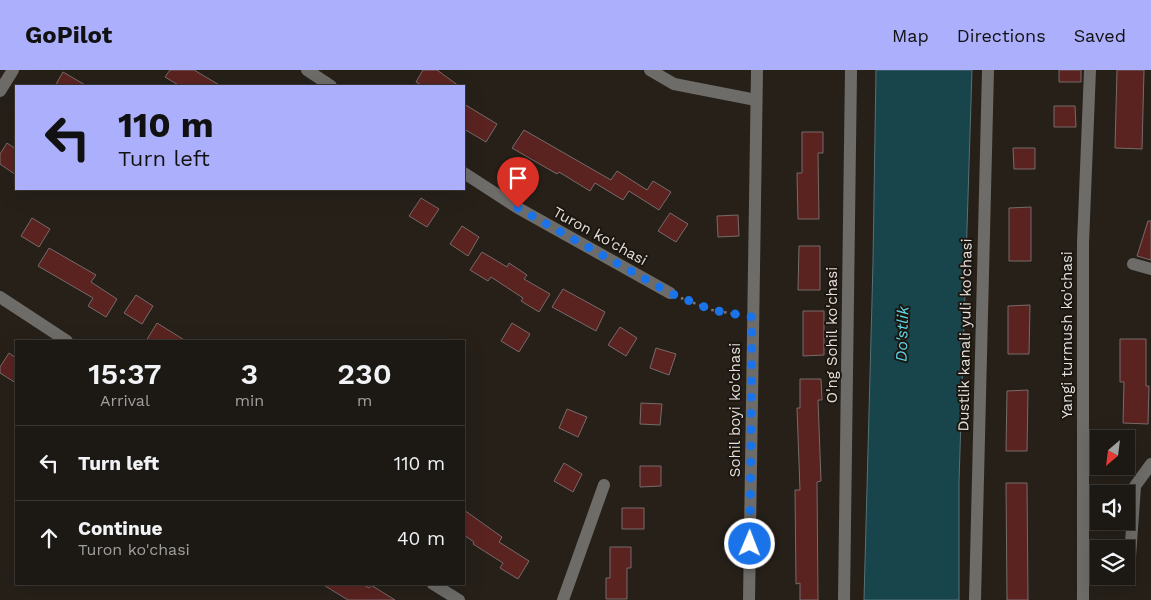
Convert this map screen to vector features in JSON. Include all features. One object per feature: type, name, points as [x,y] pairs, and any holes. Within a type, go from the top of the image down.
[{"type":"street","points":[[0,91],[13,70]]},
{"type":"street","points":[[306,70],[329,85]]},
{"type":"street","points":[[650,70],[674,84],[756,100]]},
{"type":"street","name":"Sohil boyi ko'chasi","points":[[749,600],[757,70]]},
{"type":"street","name":"O'ng Sohil ko'chasi","points":[[844,600],[850,70]]},
{"type":"street","name":"Dustlik kanali yuli ko'chasi","points":[[975,600],[988,70]]},
{"type":"street","name":"Yangi turmush ko'chasi","points":[[1083,600],[1083,243],[1090,70]]},
{"type":"street","name":"Turon ko'chasi","points":[[465,174],[518,208],[670,293]]},
{"type":"street","points":[[1133,264],[1151,269]]},
{"type":"street","points":[[0,296],[66,340]]},
{"type":"street","points":[[1131,540],[1135,486],[1151,464]]},
{"type":"street","points":[[563,600],[604,485]]},
{"type":"street","points":[[435,585],[459,600]]},
{"type":"path","points":[[670,293],[712,310],[752,317]]},
{"type":"water","name":"Do'stlik","points":[[876,70],[972,70],[959,482],[959,600],[864,600]]},
{"type":"building","points":[[170,70],[194,70],[219,85],[178,85],[165,77]]},
{"type":"building","points":[[423,70],[437,70],[458,85],[421,85],[416,82]]},
{"type":"building","points":[[1059,70],[1081,70],[1081,82],[1059,82]]},
{"type":"building","points":[[1117,70],[1144,70],[1142,149],[1115,148]]},
{"type":"building","points":[[63,72],[85,85],[56,85]]},
{"type":"building","points":[[465,105],[497,124],[486,142],[465,130]]},
{"type":"building","points":[[1054,106],[1075,106],[1076,127],[1054,127]]},
{"type":"building","points":[[524,130],[611,180],[617,171],[647,190],[653,181],[671,192],[659,210],[629,191],[623,200],[595,183],[590,191],[559,172],[557,174],[512,148]]},
{"type":"building","points":[[802,132],[823,132],[823,153],[818,153],[819,219],[798,219],[797,173],[802,173]]},
{"type":"building","points":[[7,143],[15,148],[15,174],[0,164],[0,154]]},
{"type":"building","points":[[1013,148],[1035,148],[1035,169],[1014,169]]},
{"type":"building","points":[[421,198],[439,209],[427,227],[409,216]]},
{"type":"building","points":[[1031,207],[1031,261],[1009,261],[1009,208]]},
{"type":"building","points":[[670,213],[688,224],[676,242],[658,231]]},
{"type":"building","points":[[738,215],[739,236],[718,237],[717,216]]},
{"type":"building","points":[[32,218],[50,229],[39,247],[21,236]]},
{"type":"building","points":[[1148,221],[1151,221],[1151,260],[1137,256]]},
{"type":"building","points":[[462,226],[479,237],[468,256],[450,244]]},
{"type":"building","points":[[799,246],[820,246],[820,290],[798,290]]},
{"type":"building","points":[[49,248],[96,275],[91,282],[117,299],[106,317],[88,306],[93,298],[38,266]]},
{"type":"building","points":[[482,252],[507,267],[509,263],[527,275],[524,279],[550,294],[539,312],[521,301],[523,298],[491,277],[488,281],[470,270]]},
{"type":"building","points":[[563,289],[605,312],[596,331],[552,307]]},
{"type":"building","points":[[136,295],[153,306],[142,324],[124,313]]},
{"type":"building","points":[[1030,305],[1029,354],[1008,354],[1008,306]]},
{"type":"building","points":[[803,311],[824,311],[824,355],[803,356]]},
{"type":"building","points":[[157,323],[184,340],[147,340]]},
{"type":"building","points":[[512,323],[530,334],[519,352],[501,341]]},
{"type":"building","points":[[620,327],[637,338],[626,356],[608,345]]},
{"type":"building","points":[[1120,339],[1146,339],[1146,386],[1149,386],[1148,424],[1123,423],[1124,382],[1120,382]]},
{"type":"building","points":[[656,348],[676,354],[669,375],[650,368]]},
{"type":"building","points":[[9,353],[15,357],[15,382],[0,373],[0,367]]},
{"type":"building","points":[[800,379],[821,379],[822,400],[818,400],[821,481],[817,482],[818,600],[800,600],[800,583],[796,584],[795,490],[800,490],[797,408],[800,408]]},
{"type":"building","points":[[1028,390],[1027,451],[1006,451],[1007,391]]},
{"type":"building","points":[[641,403],[662,404],[660,425],[640,424]]},
{"type":"building","points":[[567,409],[587,417],[578,437],[559,428]]},
{"type":"building","points":[[564,463],[582,474],[573,492],[554,481]]},
{"type":"building","points":[[640,466],[661,466],[661,486],[640,487]]},
{"type":"building","points":[[1006,483],[1027,483],[1028,600],[1007,600]]},
{"type":"building","points":[[622,508],[644,508],[644,529],[622,529]]},
{"type":"building","points":[[465,511],[502,537],[499,542],[529,561],[518,579],[500,568],[503,563],[473,544],[474,542],[465,536]]},
{"type":"building","points":[[610,547],[631,547],[631,568],[627,568],[627,599],[606,599],[606,578],[610,578]]},
{"type":"building","points":[[324,585],[364,585],[369,588],[371,585],[395,600],[348,600]]},
{"type":"route","points":[[518,208],[670,293],[712,310],[752,317],[750,544]]}]
